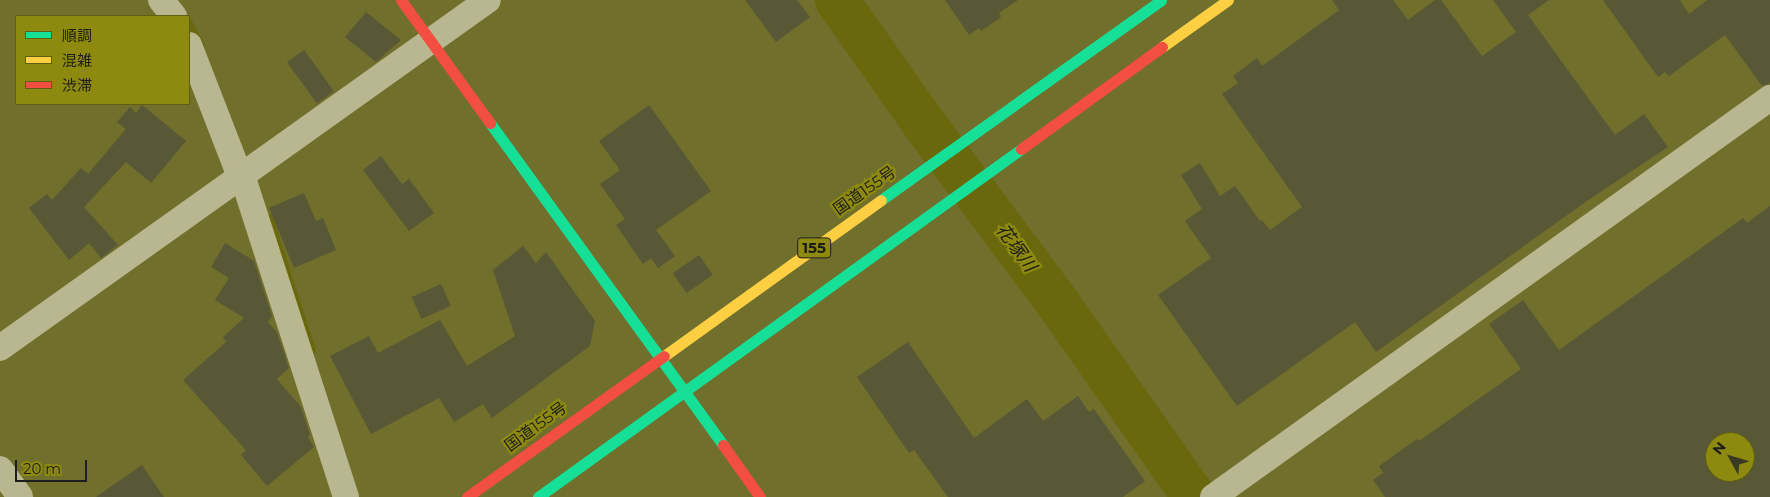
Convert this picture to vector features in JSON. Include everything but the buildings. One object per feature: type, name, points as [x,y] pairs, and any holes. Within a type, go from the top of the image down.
[{"type":"main road","points":[[401,0],[760,497]]},
{"type":"main road","name":"国道155号","points":[[467,497],[1162,0]]},
{"type":"main road","name":"155","points":[[538,497],[1228,0]]},
{"type":"street","points":[[161,0],[173,15]]},
{"type":"street","points":[[0,348],[488,0]]},
{"type":"street","points":[[190,49],[237,169],[242,175],[346,497]]},
{"type":"street","points":[[1213,497],[1770,98]]},
{"type":"street","points":[[0,469],[20,497]]},
{"type":"waterway","name":"花塚川","points":[[837,0],[922,121],[1057,302],[1194,497]]},
{"type":"waterway","points":[[190,26],[200,44]]},
{"type":"waterway","points":[[269,218],[312,350]]},
{"type":"traffic: fast","points":[[881,200],[1161,0]]},
{"type":"traffic: fast","points":[[490,123],[723,445]]},
{"type":"traffic: fast","points":[[538,497],[1021,149]]},
{"type":"traffic: slow","points":[[1162,47],[1228,0]]},
{"type":"traffic: slow","points":[[664,356],[881,200]]},
{"type":"traffic: jam","points":[[401,0],[490,123]]},
{"type":"traffic: jam","points":[[1021,149],[1162,47]]},
{"type":"traffic: jam","points":[[467,497],[664,356]]},
{"type":"traffic: jam","points":[[723,445],[760,497]]}]
